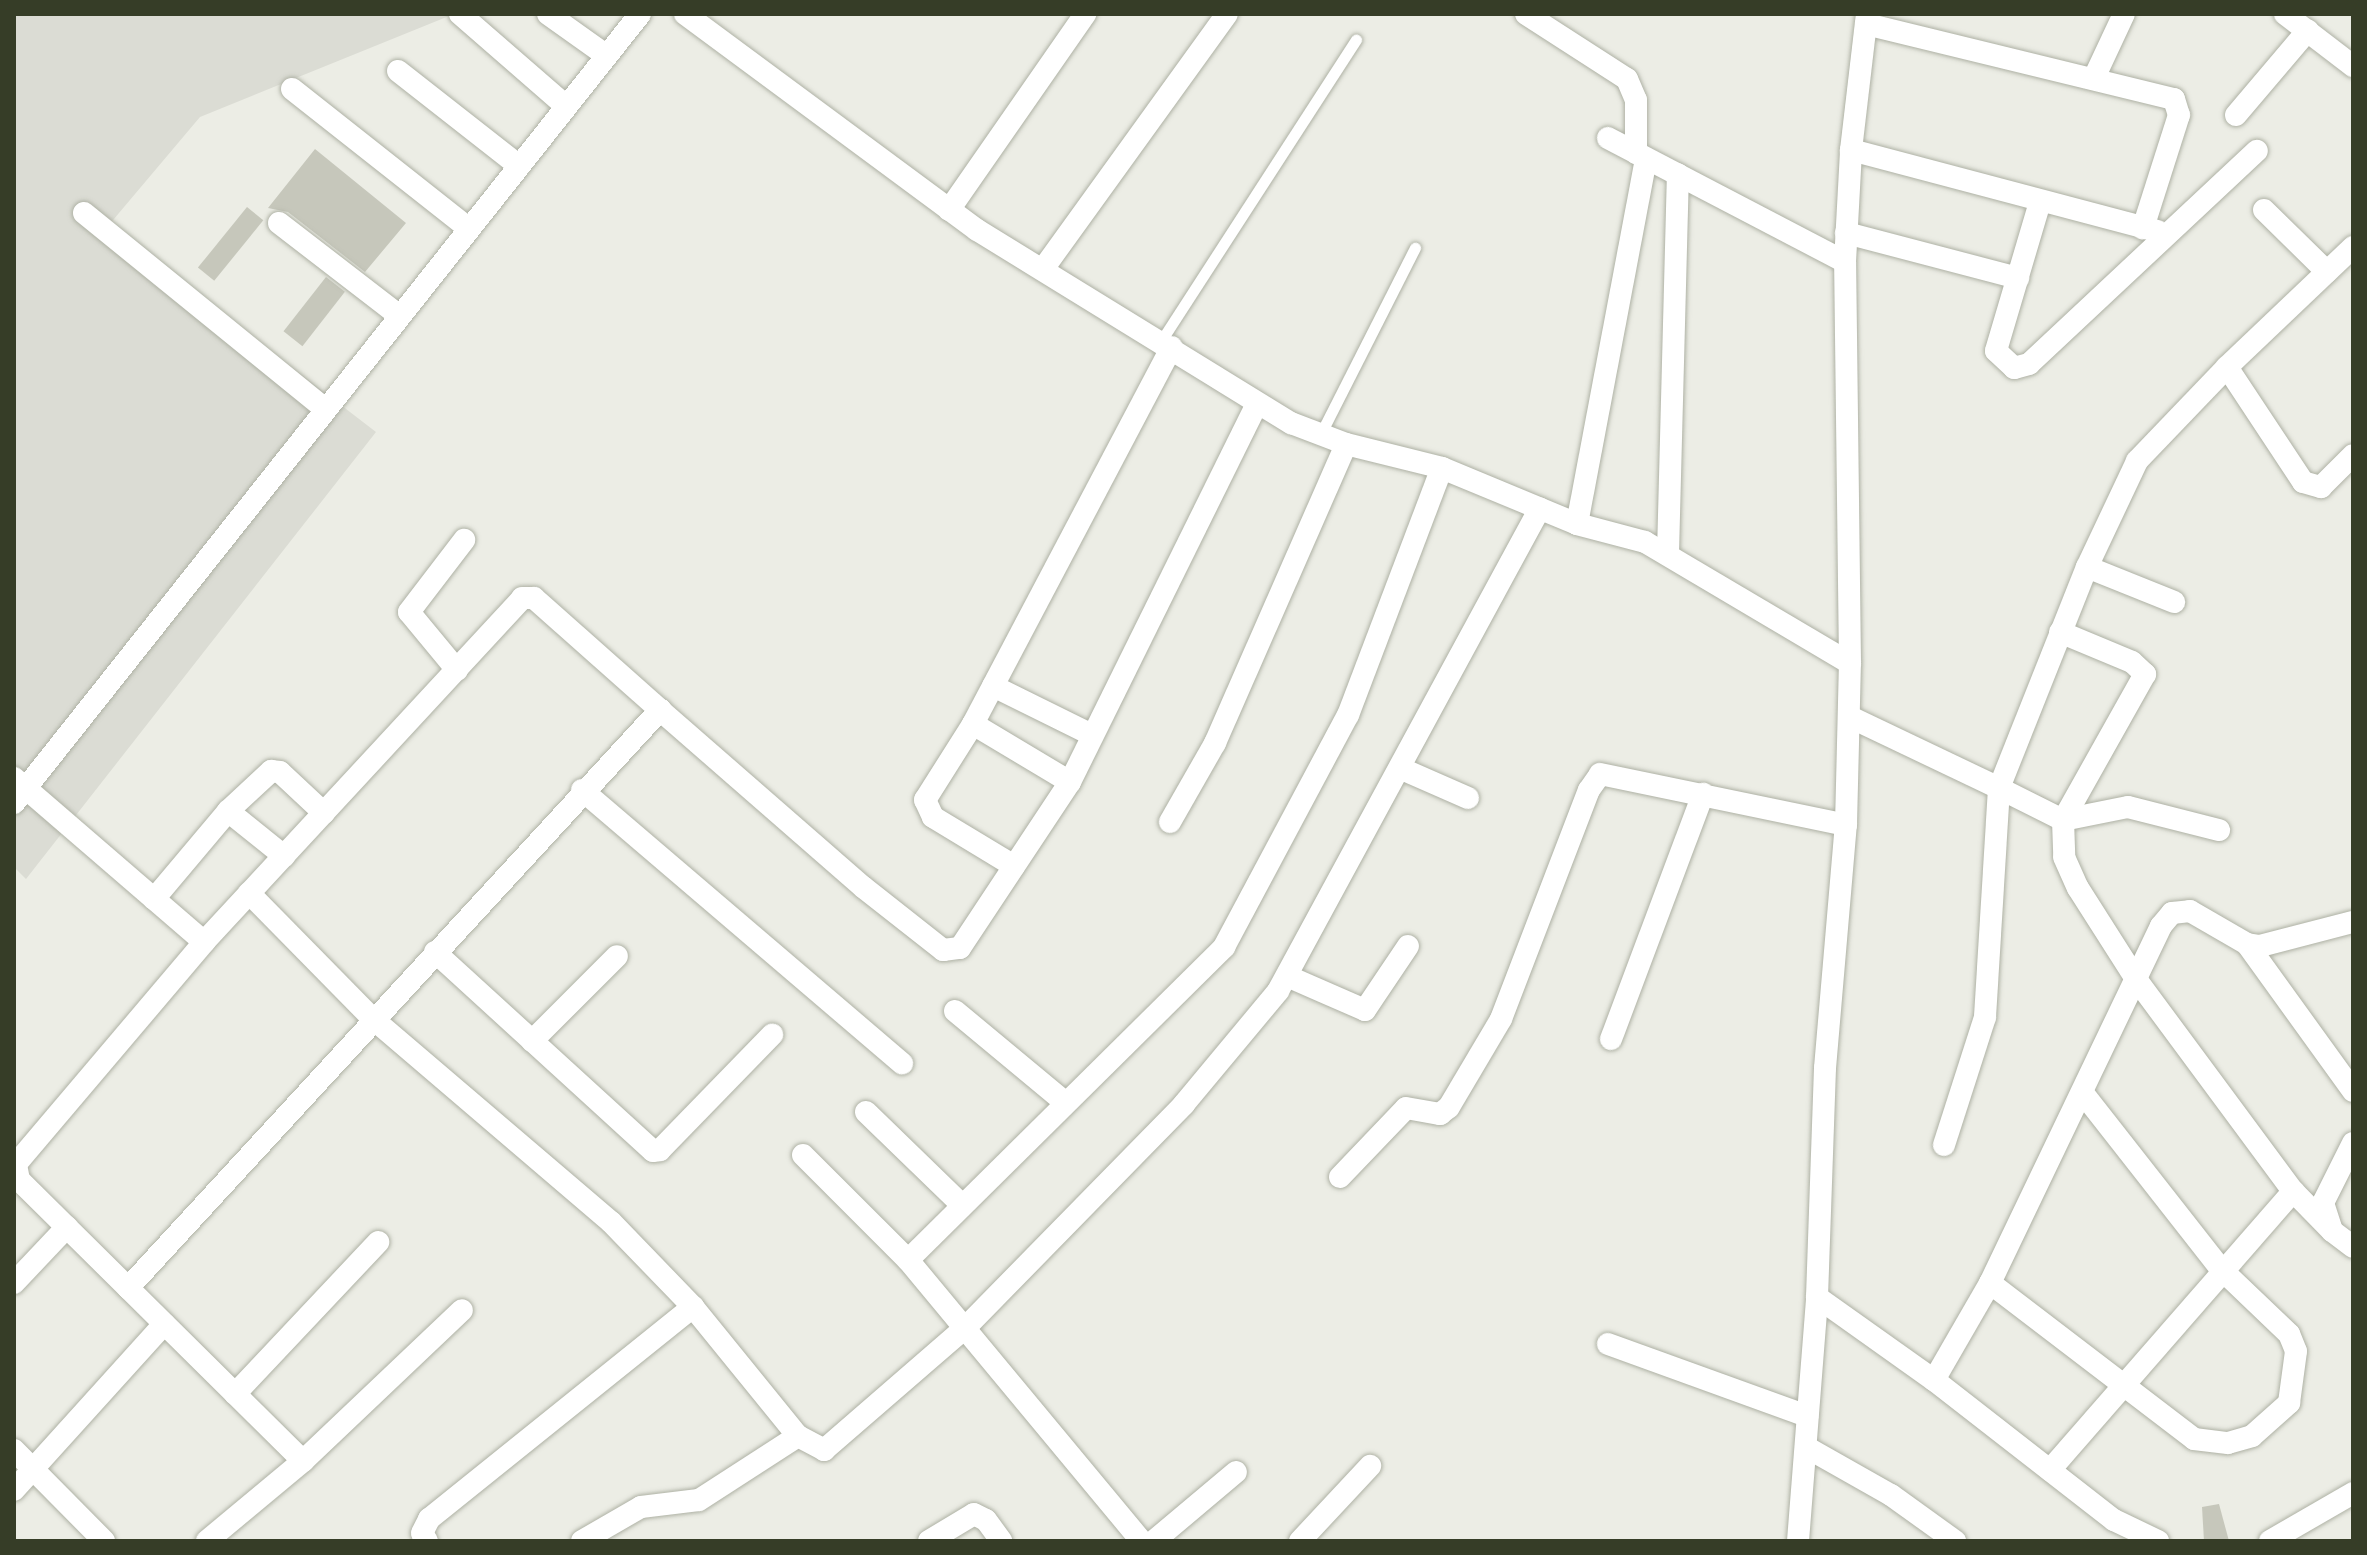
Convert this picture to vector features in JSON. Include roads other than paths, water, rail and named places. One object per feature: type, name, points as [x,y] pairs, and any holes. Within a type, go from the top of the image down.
[{"type":"street","points":[[460,14],[566,106]]},
{"type":"street","points":[[548,14],[607,56]]},
{"type":"street","points":[[204,942],[18,790],[640,14]]},
{"type":"street","points":[[685,14],[949,210],[1257,404],[1320,435],[1442,468],[1577,524],[1668,553],[1850,663]]},
{"type":"street","points":[[949,210],[1085,14]]},
{"type":"street","points":[[1043,269],[1227,14]]},
{"type":"street","points":[[1526,14],[1627,79],[1636,100],[1641,155],[1577,524]]},
{"type":"street","points":[[2094,78],[2124,14]]},
{"type":"street","points":[[2285,14],[2353,66]]},
{"type":"street","points":[[1798,1541],[1817,1297],[1825,1068],[1846,825],[1850,663],[1845,262],[1851,150],[1867,19],[2164,94],[2179,106],[2143,228]]},
{"type":"street","points":[[2236,115],[2308,30]]},
{"type":"street","points":[[398,71],[519,166]]},
{"type":"street","points":[[292,89],[467,227]]},
{"type":"street","points":[[1608,138],[1845,262]]},
{"type":"street","points":[[1851,150],[2170,234]]},
{"type":"street","points":[[2040,202],[1996,351],[2005,365],[2021,369],[2257,151]]},
{"type":"street","points":[[1668,553],[1678,174]]},
{"type":"street","points":[[2264,210],[2327,272]]},
{"type":"street","points":[[84,213],[323,407]]},
{"type":"street","points":[[279,223],[397,314]]},
{"type":"street","points":[[1846,233],[2018,278]]},
{"type":"street","points":[[1944,1145],[1985,1017],[1999,788],[2087,567],[2137,461],[2227,367],[2353,247]]},
{"type":"street","points":[[1014,866],[925,807],[993,686],[1166,344]]},
{"type":"street","points":[[2227,367],[2303,482],[2321,487],[2353,455]]},
{"type":"street","points":[[303,1461],[67,1227],[16,1182],[16,1164],[20,1157],[204,942],[522,598],[529,597],[863,887],[943,950],[960,948],[1070,782],[1257,404]]},
{"type":"street","points":[[1170,822],[1215,743],[1346,444]]},
{"type":"street","points":[[908,1260],[961,1204],[1224,947],[1348,715],[1442,468]]},
{"type":"street","points":[[249,893],[372,1018],[611,1222],[693,1307],[798,1436],[819,1450],[831,1445],[966,1327],[1184,1104],[1287,976],[1402,769],[1540,508]]},
{"type":"street","points":[[457,670],[409,612],[464,540]]},
{"type":"street","points":[[2087,567],[2174,602]]},
{"type":"street","points":[[2060,632],[2132,662],[2145,674],[2063,820],[2064,857],[2074,880],[2136,979],[2293,1191],[2332,1231],[2353,1247]]},
{"type":"street","points":[[993,686],[1092,735]]},
{"type":"street","points":[[128,1288],[372,1018],[660,710]]},
{"type":"street","points":[[1850,717],[2063,820],[2128,807],[2219,830]]},
{"type":"street","points":[[973,724],[1070,782]]},
{"type":"street","points":[[1402,769],[1468,798]]},
{"type":"street","points":[[154,899],[228,811],[274,770],[324,813]]},
{"type":"street","points":[[1340,1177],[1406,1108],[1444,1112],[1484,1054],[1594,779],[1610,773],[1846,825]]},
{"type":"street","points":[[582,790],[902,1063]]},
{"type":"street","points":[[1611,1039],[1703,794]]},
{"type":"street","points":[[228,811],[284,856]]},
{"type":"street","points":[[1934,1380],[1990,1283],[2161,926],[2182,909],[2247,944],[2353,1091]]},
{"type":"street","points":[[2247,944],[2273,944],[2353,922]]},
{"type":"street","points":[[1287,976],[1365,1010],[1408,946]]},
{"type":"street","points":[[435,952],[656,1152],[772,1035]]},
{"type":"street","points":[[532,1041],[617,956]]},
{"type":"street","points":[[955,1011],[1066,1103]]},
{"type":"street","points":[[1990,1283],[2122,1387],[2194,1439],[2209,1442],[2252,1436],[2276,1419],[2289,1403],[2296,1351],[2289,1334],[2220,1268],[2083,1093]]},
{"type":"street","points":[[866,1112],[961,1204]]},
{"type":"street","points":[[2332,1231],[2323,1203],[2353,1143]]},
{"type":"street","points":[[803,1155],[908,1260],[1141,1541]]},
{"type":"street","points":[[2050,1470],[2220,1268],[2293,1191]]},
{"type":"street","points":[[14,1283],[67,1227]]},
{"type":"street","points":[[235,1394],[378,1242]]},
{"type":"street","points":[[1817,1297],[1934,1380],[2114,1520],[2158,1541]]},
{"type":"street","points":[[427,1541],[422,1533],[429,1519],[693,1307]]},
{"type":"street","points":[[207,1541],[303,1461],[462,1310]]},
{"type":"street","points":[[14,1490],[164,1324]]},
{"type":"street","points":[[1608,1344],[1807,1416]]},
{"type":"street","points":[[582,1541],[641,1507],[699,1500],[798,1436]]},
{"type":"street","points":[[1806,1447],[1891,1495],[1955,1541]]},
{"type":"street","points":[[14,1450],[104,1541]]},
{"type":"street","points":[[1300,1541],[1370,1466]]},
{"type":"street","points":[[1154,1541],[1236,1472]]},
{"type":"street","points":[[2270,1541],[2353,1493]]},
{"type":"street","points":[[929,1541],[974,1514],[982,1515],[1001,1541]]},
{"type":"lane","points":[[1166,344],[1356,39]]},
{"type":"lane","points":[[1320,435],[1415,248]]}]
